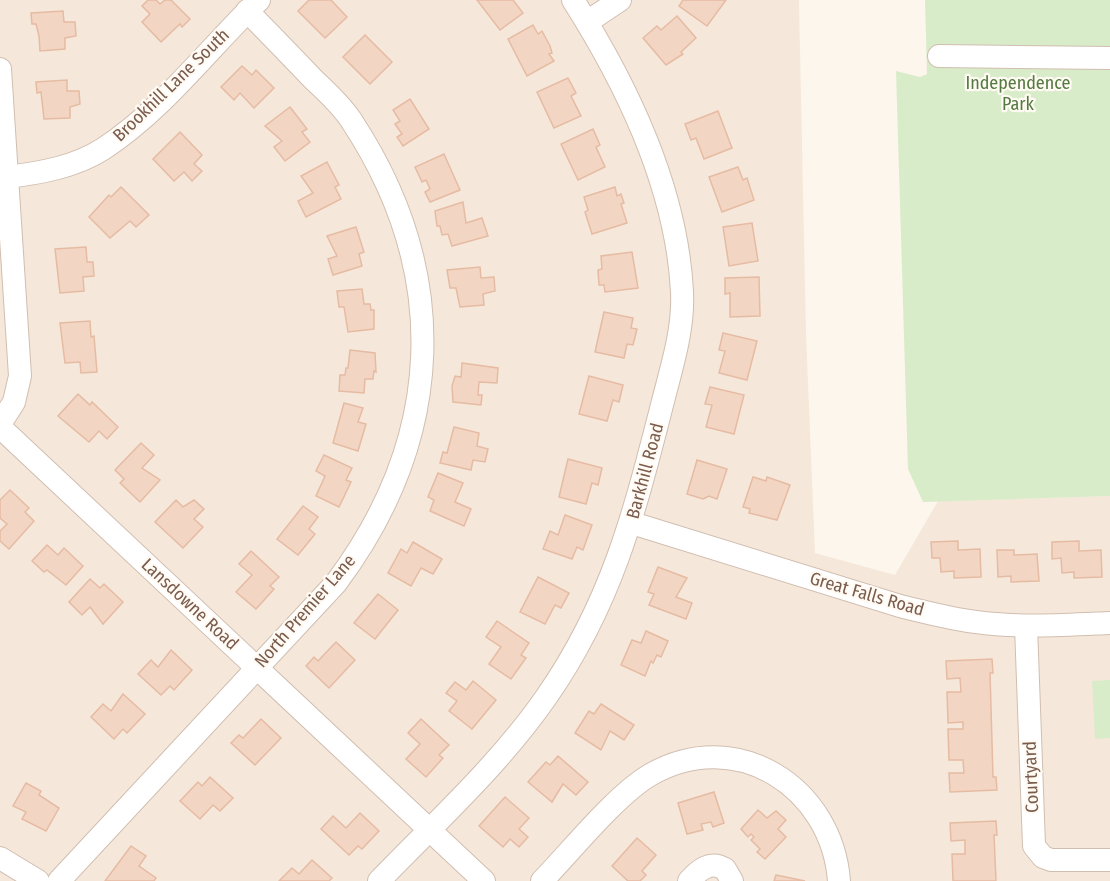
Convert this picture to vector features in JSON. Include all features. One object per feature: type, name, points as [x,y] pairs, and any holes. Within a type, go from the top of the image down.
[{"type":"street","name":"Barkhill Road","points":[[379,881],[525,724],[562,672],[601,603],[632,523],[676,348],[682,294],[670,210],[653,157],[587,22],[573,0]]},
{"type":"street","points":[[587,22],[620,0]]},
{"type":"street","name":"Brookhill Lane South","points":[[7,177],[55,169],[102,150],[166,95],[253,5]]},
{"type":"street","name":"North Premier Lane","points":[[59,881],[336,583],[380,516],[395,484],[416,416],[423,337],[419,294],[411,254],[390,192],[374,158],[350,118],[253,5]]},
{"type":"street","points":[[939,56],[1110,58]]},
{"type":"street","points":[[0,69],[20,376],[14,402],[0,425]]},
{"type":"street","name":"Lansdowne Road","points":[[0,425],[484,881]]},
{"type":"street","name":"Great Falls Road","points":[[632,523],[900,606],[975,622],[1026,626],[1110,623]]},
{"type":"street","name":"Courtyard","points":[[1026,626],[1034,846],[1043,857],[1051,860],[1110,860]]},
{"type":"street","points":[[542,881],[637,784],[662,769],[709,758],[743,761],[778,775],[794,786],[808,801],[828,833],[835,850],[839,881]]},
{"type":"street","points":[[0,858],[38,881]]},
{"type":"street","points":[[689,881],[702,869],[714,865],[725,869],[732,881]]},
{"type":"shaded area","points":[[0,0],[799,0],[806,334],[815,553],[895,575],[938,501],[1110,496],[1110,881],[0,881]]},
{"type":"green space","name":"Independence Park","points":[[925,0],[1110,0],[1110,496],[923,502],[908,469],[896,71],[920,77],[927,74]]},
{"type":"green space","points":[[1110,680],[1110,738],[1095,739],[1092,681]]},
{"type":"building","points":[[148,0],[156,0],[160,4],[165,0],[171,0],[190,19],[182,27],[180,24],[161,42],[142,22],[150,14],[142,6]]},
{"type":"building","points":[[309,0],[331,0],[347,17],[325,38],[298,11]]},
{"type":"building","points":[[477,0],[513,0],[523,13],[500,30]]},
{"type":"building","points":[[683,0],[726,0],[707,26],[679,6]]},
{"type":"building","points":[[63,11],[64,22],[75,22],[76,36],[65,38],[65,49],[40,51],[39,36],[36,24],[32,24],[31,13]]},
{"type":"building","points":[[677,16],[696,38],[681,52],[683,54],[666,65],[643,38],[657,26],[661,30]]},
{"type":"building","points":[[533,25],[538,34],[542,31],[550,46],[552,53],[549,54],[554,61],[527,76],[508,39]]},
{"type":"building","points":[[365,35],[392,62],[370,84],[343,57]]},
{"type":"building","points":[[242,66],[252,75],[256,70],[274,88],[254,108],[240,93],[234,100],[221,87]]},
{"type":"building","points":[[568,78],[576,93],[571,96],[581,116],[554,128],[537,92]]},
{"type":"building","points":[[67,80],[67,91],[79,91],[80,104],[70,107],[70,118],[44,119],[41,92],[37,93],[36,82]]},
{"type":"building","points":[[410,99],[429,129],[403,146],[397,137],[402,134],[395,124],[400,121],[393,110]]},
{"type":"building","points":[[290,107],[307,129],[302,132],[310,142],[285,161],[274,147],[282,141],[265,126]]},
{"type":"building","points":[[718,111],[732,148],[704,159],[696,138],[691,140],[685,124]]},
{"type":"building","points":[[593,129],[600,145],[596,147],[605,167],[578,180],[561,144]]},
{"type":"building","points":[[180,132],[202,155],[194,164],[202,171],[192,181],[184,172],[174,181],[153,159]]},
{"type":"building","points":[[444,154],[460,190],[430,202],[425,192],[430,189],[426,180],[422,182],[415,167]]},
{"type":"building","points":[[327,162],[339,185],[335,187],[341,199],[306,217],[298,201],[313,193],[301,176]]},
{"type":"building","points":[[738,167],[743,180],[747,178],[754,200],[722,212],[709,177]]},
{"type":"building","points":[[121,187],[149,215],[136,227],[130,221],[110,238],[89,217],[109,195],[111,197]]},
{"type":"building","points":[[615,187],[617,196],[621,194],[624,203],[621,204],[627,223],[592,234],[585,212],[588,210],[584,197]]},
{"type":"building","points":[[463,202],[466,223],[482,218],[488,236],[452,246],[448,234],[442,235],[440,226],[437,226],[435,211]]},
{"type":"building","points":[[752,223],[758,261],[729,266],[723,227]]},
{"type":"building","points":[[356,227],[364,252],[359,254],[362,266],[333,275],[328,259],[337,256],[327,236]]},
{"type":"building","points":[[86,247],[87,262],[93,262],[94,276],[83,277],[84,291],[60,293],[55,249]]},
{"type":"building","points":[[632,252],[638,288],[605,292],[604,285],[599,285],[598,270],[602,269],[601,256]]},
{"type":"building","points":[[480,267],[481,278],[494,277],[495,291],[483,294],[484,305],[460,307],[456,288],[450,288],[447,270]]},
{"type":"building","points":[[759,277],[760,316],[730,317],[730,293],[725,294],[725,278]]},
{"type":"building","points":[[362,289],[364,304],[370,304],[371,310],[374,310],[374,329],[348,332],[344,307],[339,307],[337,291]]},
{"type":"building","points":[[604,312],[633,318],[631,328],[637,329],[633,345],[627,344],[624,358],[595,352]]},
{"type":"building","points":[[90,321],[91,337],[94,336],[97,372],[81,373],[80,362],[65,363],[60,323]]},
{"type":"building","points":[[723,333],[757,341],[747,380],[719,373],[725,351],[719,350]]},
{"type":"building","points":[[350,350],[375,353],[376,372],[374,371],[373,379],[365,379],[364,393],[339,391],[340,375],[345,375],[346,368],[348,368]]},
{"type":"building","points":[[462,363],[498,368],[497,383],[479,382],[478,395],[482,395],[481,405],[453,402],[452,386],[455,376],[461,377]]},
{"type":"building","points":[[589,376],[623,385],[619,402],[613,400],[607,421],[579,414]]},
{"type":"building","points":[[710,387],[744,395],[734,434],[706,427],[712,405],[705,404]]},
{"type":"building","points":[[78,394],[90,405],[92,402],[118,427],[107,439],[99,431],[89,442],[58,416]]},
{"type":"building","points":[[344,403],[363,408],[358,422],[366,424],[358,451],[333,443]]},
{"type":"building","points":[[454,427],[479,433],[477,446],[488,449],[485,462],[473,460],[471,470],[440,463],[443,452],[447,453]]},
{"type":"building","points":[[141,443],[154,455],[142,468],[160,480],[140,502],[120,483],[124,479],[115,470]]},
{"type":"building","points":[[324,455],[352,468],[346,480],[351,482],[339,507],[316,496],[325,476],[316,471]]},
{"type":"building","points":[[568,459],[602,468],[598,485],[592,483],[586,504],[559,497]]},
{"type":"building","points":[[697,460],[727,469],[717,499],[709,496],[703,499],[687,494]]},
{"type":"building","points":[[438,473],[463,483],[455,502],[471,509],[464,526],[430,511],[434,500],[428,497]]},
{"type":"building","points":[[753,477],[766,481],[767,477],[790,485],[777,520],[749,513],[750,509],[743,507]]},
{"type":"building","points":[[10,490],[29,508],[25,512],[34,521],[9,549],[0,541],[0,531],[7,524],[0,518],[0,500]]},
{"type":"building","points":[[176,500],[183,507],[194,500],[204,509],[194,519],[203,527],[183,548],[155,522]]},
{"type":"building","points":[[303,506],[318,517],[309,529],[315,534],[298,555],[277,539]]},
{"type":"building","points":[[565,515],[592,525],[583,550],[577,547],[572,559],[543,549],[550,531],[558,535]]},
{"type":"building","points":[[958,541],[958,550],[980,549],[981,577],[954,578],[954,571],[941,572],[940,558],[932,558],[931,542]]},
{"type":"building","points":[[1079,541],[1079,551],[1101,550],[1102,577],[1074,578],[1074,572],[1062,573],[1061,558],[1052,559],[1052,542]]},
{"type":"building","points":[[413,542],[442,559],[433,574],[421,568],[411,586],[388,573],[401,549],[407,553]]},
{"type":"building","points":[[47,545],[58,555],[64,548],[83,566],[66,585],[47,570],[44,572],[32,561]]},
{"type":"building","points":[[997,550],[1014,550],[1014,555],[1037,554],[1039,581],[1011,582],[1011,576],[998,577]]},
{"type":"building","points":[[251,551],[279,577],[270,586],[274,589],[256,609],[236,592],[252,575],[239,564]]},
{"type":"building","points":[[658,567],[687,578],[676,597],[692,603],[686,619],[649,605],[654,594],[648,592]]},
{"type":"building","points":[[538,577],[569,593],[561,608],[555,605],[545,624],[520,612]]},
{"type":"building","points":[[90,579],[100,588],[104,584],[123,602],[103,624],[90,607],[82,615],[69,602]]},
{"type":"building","points":[[378,594],[398,610],[375,639],[354,623]]},
{"type":"building","points":[[497,621],[529,643],[521,655],[526,658],[511,679],[489,664],[501,647],[486,637]]},
{"type":"building","points":[[646,631],[668,641],[661,657],[657,655],[653,663],[651,661],[645,676],[621,665],[632,640],[641,643]]},
{"type":"building","points":[[336,642],[355,660],[329,688],[306,666],[314,657],[318,661]]},
{"type":"building","points":[[171,650],[192,670],[174,690],[170,686],[161,695],[138,674],[151,660],[158,667]]},
{"type":"building","points":[[992,659],[993,673],[990,673],[993,777],[996,777],[997,790],[950,792],[949,773],[964,773],[963,760],[949,760],[948,729],[963,729],[963,722],[948,723],[947,692],[961,692],[960,678],[947,679],[946,661]]},
{"type":"building","points":[[473,681],[496,700],[472,729],[449,711],[457,701],[446,693],[455,682],[466,690]]},
{"type":"building","points":[[123,694],[145,714],[127,733],[123,729],[114,739],[91,717],[103,704],[111,711]]},
{"type":"building","points":[[601,704],[634,725],[624,740],[610,731],[601,750],[575,733],[589,711],[594,714]]},
{"type":"building","points":[[261,719],[281,738],[255,765],[231,743],[239,735],[243,738]]},
{"type":"building","points":[[421,719],[449,745],[439,755],[443,758],[426,777],[406,759],[420,744],[408,733]]},
{"type":"building","points":[[558,756],[588,782],[576,795],[563,784],[552,802],[528,782],[546,762],[550,765]]},
{"type":"building","points":[[210,777],[233,798],[220,811],[213,805],[200,819],[180,801],[198,782],[202,786]]},
{"type":"building","points":[[26,783],[41,791],[39,795],[59,808],[46,831],[22,819],[26,812],[13,806]]},
{"type":"building","points":[[714,792],[724,823],[713,827],[711,822],[701,824],[703,830],[687,834],[678,803]]},
{"type":"building","points":[[505,797],[529,818],[519,829],[528,837],[519,847],[510,839],[503,847],[479,826]]},
{"type":"building","points":[[758,810],[767,818],[776,811],[786,820],[778,829],[786,837],[765,859],[757,852],[760,849],[751,840],[754,837],[751,834],[748,837],[741,829]]},
{"type":"building","points":[[360,813],[379,831],[362,849],[358,846],[349,855],[321,829],[333,816],[346,828]]},
{"type":"building","points":[[996,821],[997,835],[994,835],[996,881],[953,881],[952,854],[965,854],[965,840],[951,841],[950,823]]},
{"type":"building","points":[[637,838],[656,855],[642,871],[646,875],[640,881],[628,881],[612,866]]},
{"type":"building","points":[[131,846],[146,856],[139,866],[156,878],[154,881],[105,881]]},
{"type":"building","points":[[312,860],[332,878],[329,881],[279,881],[292,868],[299,874]]},
{"type":"building","points":[[776,875],[805,881],[774,881]]}]
